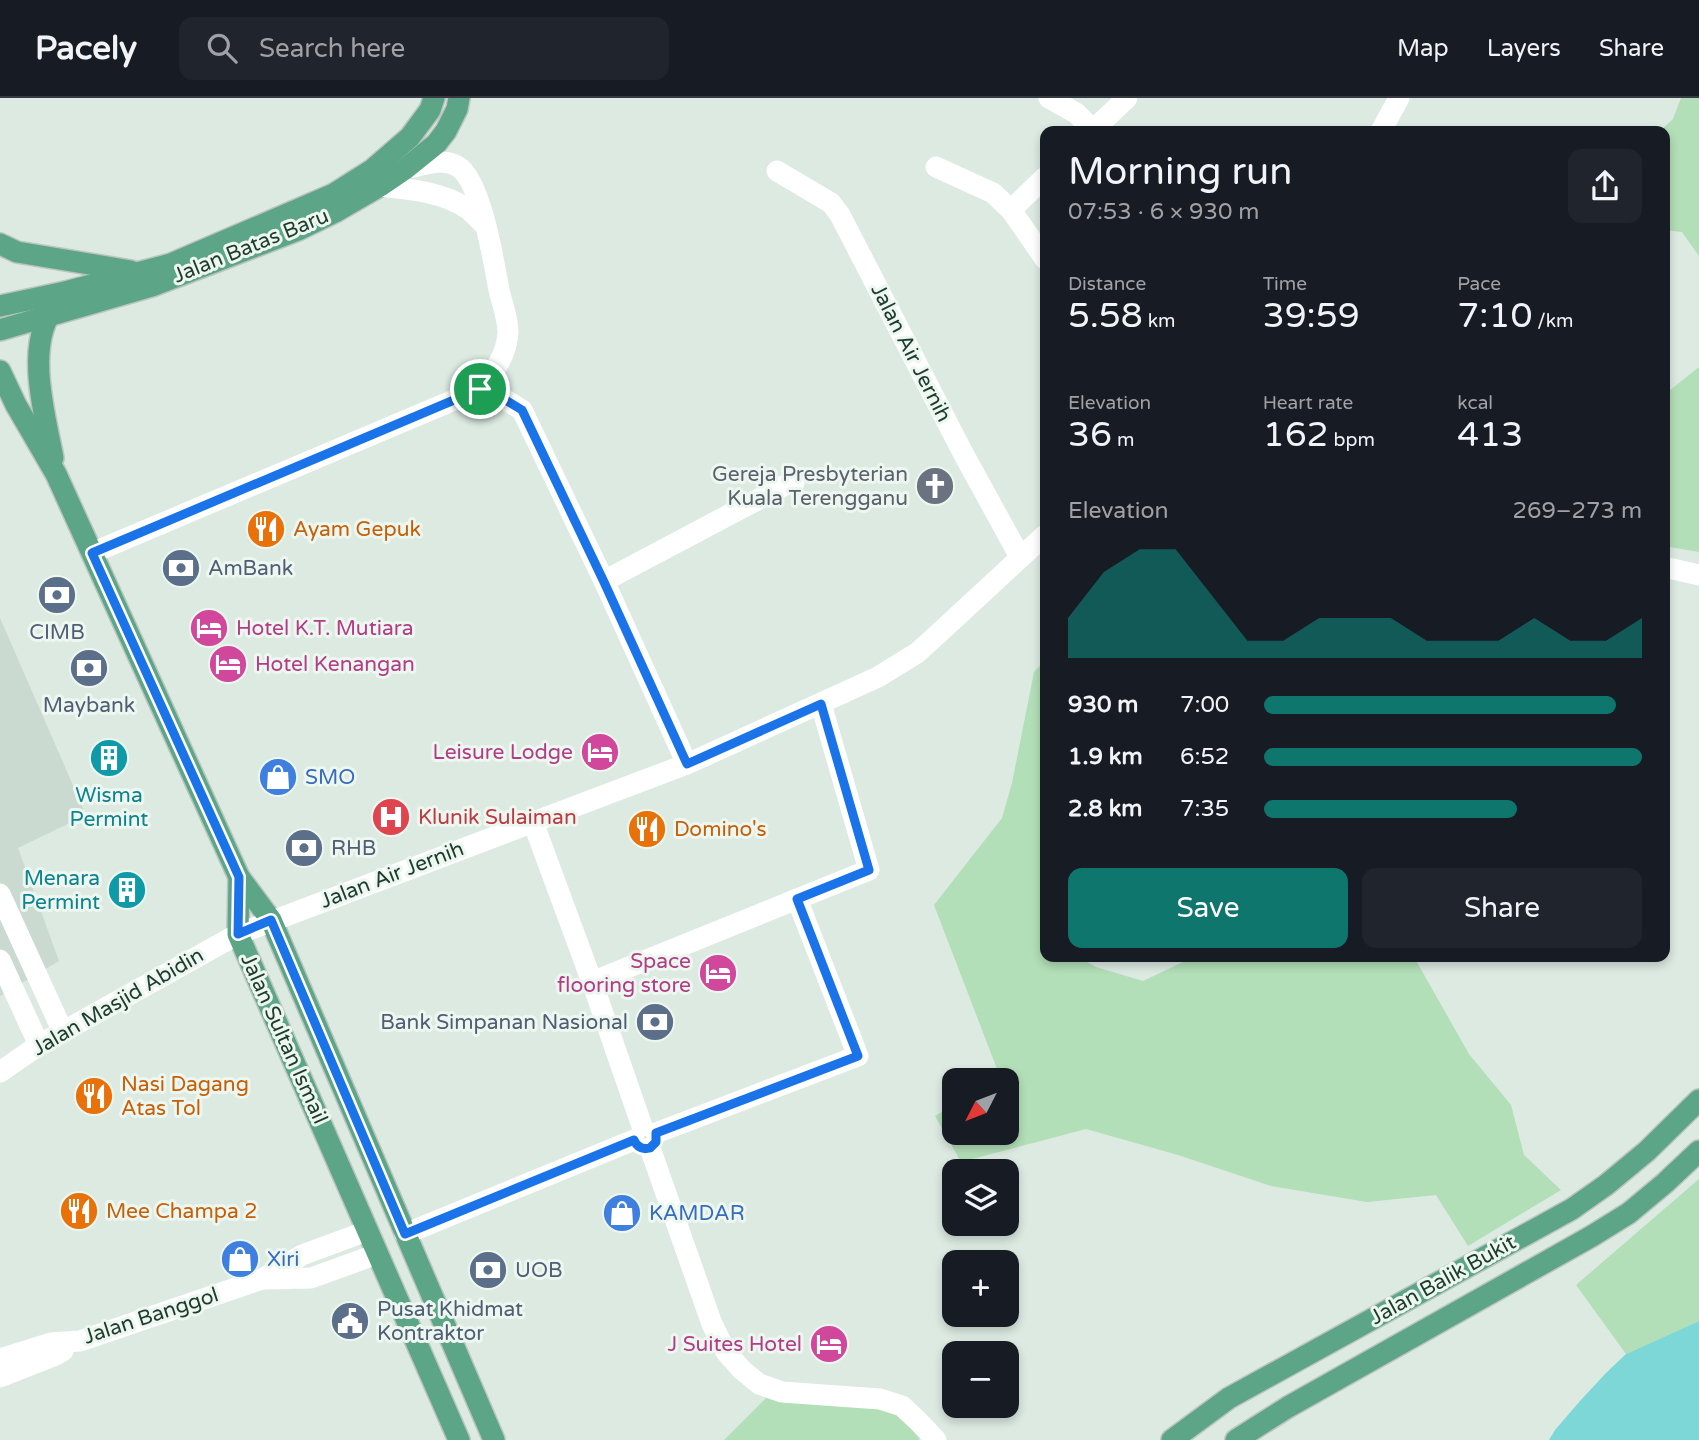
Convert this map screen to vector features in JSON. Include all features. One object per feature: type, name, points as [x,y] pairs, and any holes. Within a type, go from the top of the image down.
[{"type":"main road","name":"Jalan Batas Baru","points":[[0,306],[171,264],[334,194],[372,170],[410,137],[430,110],[434,98]]},
{"type":"main road","name":"Jalan Batas Baru","points":[[0,330],[152,286],[286,234],[337,211],[380,186],[436,144],[457,109],[458,98]]},
{"type":"main road","points":[[0,244],[17,252],[140,272]]},
{"type":"main road","points":[[56,474],[39,361],[41,335],[48,316],[65,292]]},
{"type":"main road","name":"Jalan Sultan Ismail","points":[[0,371],[8,398],[56,474],[239,877],[271,920],[494,1440]]},
{"type":"main road","name":"Jalan Sultan Ismail","points":[[239,877],[238,934],[459,1440]]},
{"type":"main road","name":"Jalan Balik Bukit","points":[[1172,1440],[1229,1398],[1572,1209],[1647,1151],[1699,1100]]},
{"type":"main road","name":"Jalan Balik Bukit","points":[[1236,1440],[1629,1213],[1699,1151]]},
{"type":"street","points":[[1049,98],[1076,113],[1088,126]]},
{"type":"street","points":[[1098,126],[1127,98]]},
{"type":"street","points":[[1384,126],[1397,99]]},
{"type":"street","points":[[92,553],[480,389],[504,352],[508,330],[486,227],[474,191],[467,175],[459,167],[447,162],[405,169]]},
{"type":"street","points":[[936,167],[993,193],[1011,210],[1040,252]]},
{"type":"street","name":"Jalan Air Jernih","points":[[777,171],[831,203],[840,215],[1020,557]]},
{"type":"street","points":[[1011,210],[1040,182]]},
{"type":"street","points":[[380,186],[419,190],[447,199],[468,209],[486,227]]},
{"type":"street","points":[[480,389],[497,395],[522,410],[687,764]]},
{"type":"street","points":[[604,582],[789,483],[794,483]]},
{"type":"street","name":"Jalan Air Jernih","points":[[238,934],[687,764],[878,677],[916,653],[939,634],[1040,539]]},
{"type":"street","points":[[1670,568],[1699,575]]},
{"type":"street","points":[[592,982],[869,870],[821,704]]},
{"type":"street","points":[[533,822],[712,1324],[726,1352],[759,1384],[782,1392],[880,1399],[902,1406],[936,1440]]},
{"type":"street","points":[[0,894],[63,1032]]},
{"type":"street","points":[[405,1234],[646,1137],[858,1056],[797,899]]},
{"type":"street","name":"Jalan Masjid Abidin","points":[[0,1072],[39,1045],[238,934]]},
{"type":"street","points":[[0,961],[39,1045]]},
{"type":"street","name":"Jalan Banggol","points":[[0,1359],[51,1343],[80,1341],[262,1279],[302,1255],[367,1231]]},
{"type":"street","name":"Jalan Banggol","points":[[262,1279],[311,1278],[377,1254]]},
{"type":"street","points":[[0,1377],[56,1355],[80,1341]]},
{"type":"shaded area","points":[[0,618],[86,815],[18,848],[59,961],[0,996]]},
{"type":"green space","points":[[1681,98],[1699,98],[1699,256],[1682,232],[1670,231],[1670,126],[1665,126],[1673,119]]},
{"type":"green space","points":[[1699,367],[1699,552],[1670,547],[1670,390]]},
{"type":"green space","points":[[1040,665],[1040,962],[1087,962],[1143,981],[1183,962],[1417,962],[1469,1054],[1511,1105],[1524,1155],[1561,1190],[1468,1246],[1436,1195],[1367,1202],[1271,1186],[1178,1155],[1086,1129],[972,1159],[959,1159],[951,1145],[1019,1145],[1019,1068],[997,1068],[934,905],[1002,818],[1012,783],[1034,672]]},
{"type":"green space","points":[[942,1112],[942,1128],[935,1116]]},
{"type":"green space","points":[[1699,1179],[1699,1321],[1626,1354],[1576,1285]]},
{"type":"green space","points":[[768,1396],[888,1407],[921,1435],[919,1440],[724,1440]]},
{"type":"water","points":[[1699,1321],[1699,1440],[1549,1440],[1580,1401],[1626,1354]]},
{"type":"place","name":"Gereja Presbyterian Kuala Terengganu","points":[[935,486]]},
{"type":"place","name":"Ayam Gepuk","points":[[266,529]]},
{"type":"place","name":"AmBank","points":[[181,568]]},
{"type":"place","name":"CIMB","points":[[57,595]]},
{"type":"place","name":"Hotel K.T. Mutiara","points":[[209,628]]},
{"type":"place","name":"Hotel Kenangan","points":[[228,664]]},
{"type":"place","name":"Maybank","points":[[89,668]]},
{"type":"place","name":"Leisure Lodge","points":[[600,752]]},
{"type":"place","name":"Wisma Permint","points":[[109,758]]},
{"type":"place","name":"SMO","points":[[278,777]]},
{"type":"place","name":"Klunik Sulaiman","points":[[391,817]]},
{"type":"place","name":"Domino's","points":[[647,829]]},
{"type":"place","name":"RHB","points":[[304,848]]},
{"type":"place","name":"Menara Permint","points":[[127,890]]},
{"type":"place","name":"Space flooring store","points":[[718,973]]},
{"type":"place","name":"Bank Simpanan Nasional","points":[[655,1022]]},
{"type":"place","name":"Nasi Dagang Atas Tol","points":[[94,1096]]},
{"type":"place","name":"Mee Champa 2","points":[[79,1211]]},
{"type":"place","name":"KAMDAR","points":[[622,1213]]},
{"type":"place","name":"Xiri","points":[[240,1259]]},
{"type":"place","name":"UOB","points":[[488,1270]]},
{"type":"place","name":"Pusat Khidmat Kontraktor","points":[[350,1321]]},
{"type":"place","name":"J Suites Hotel","points":[[829,1344]]},
{"type":"route","points":[[480,389],[497,395],[522,410],[687,764],[821,704],[869,870],[797,899],[858,1056],[656,1133],[656,1142],[650,1148],[638,1147],[634,1140],[405,1234],[271,920],[238,934],[239,877],[92,553],[480,389]]}]
